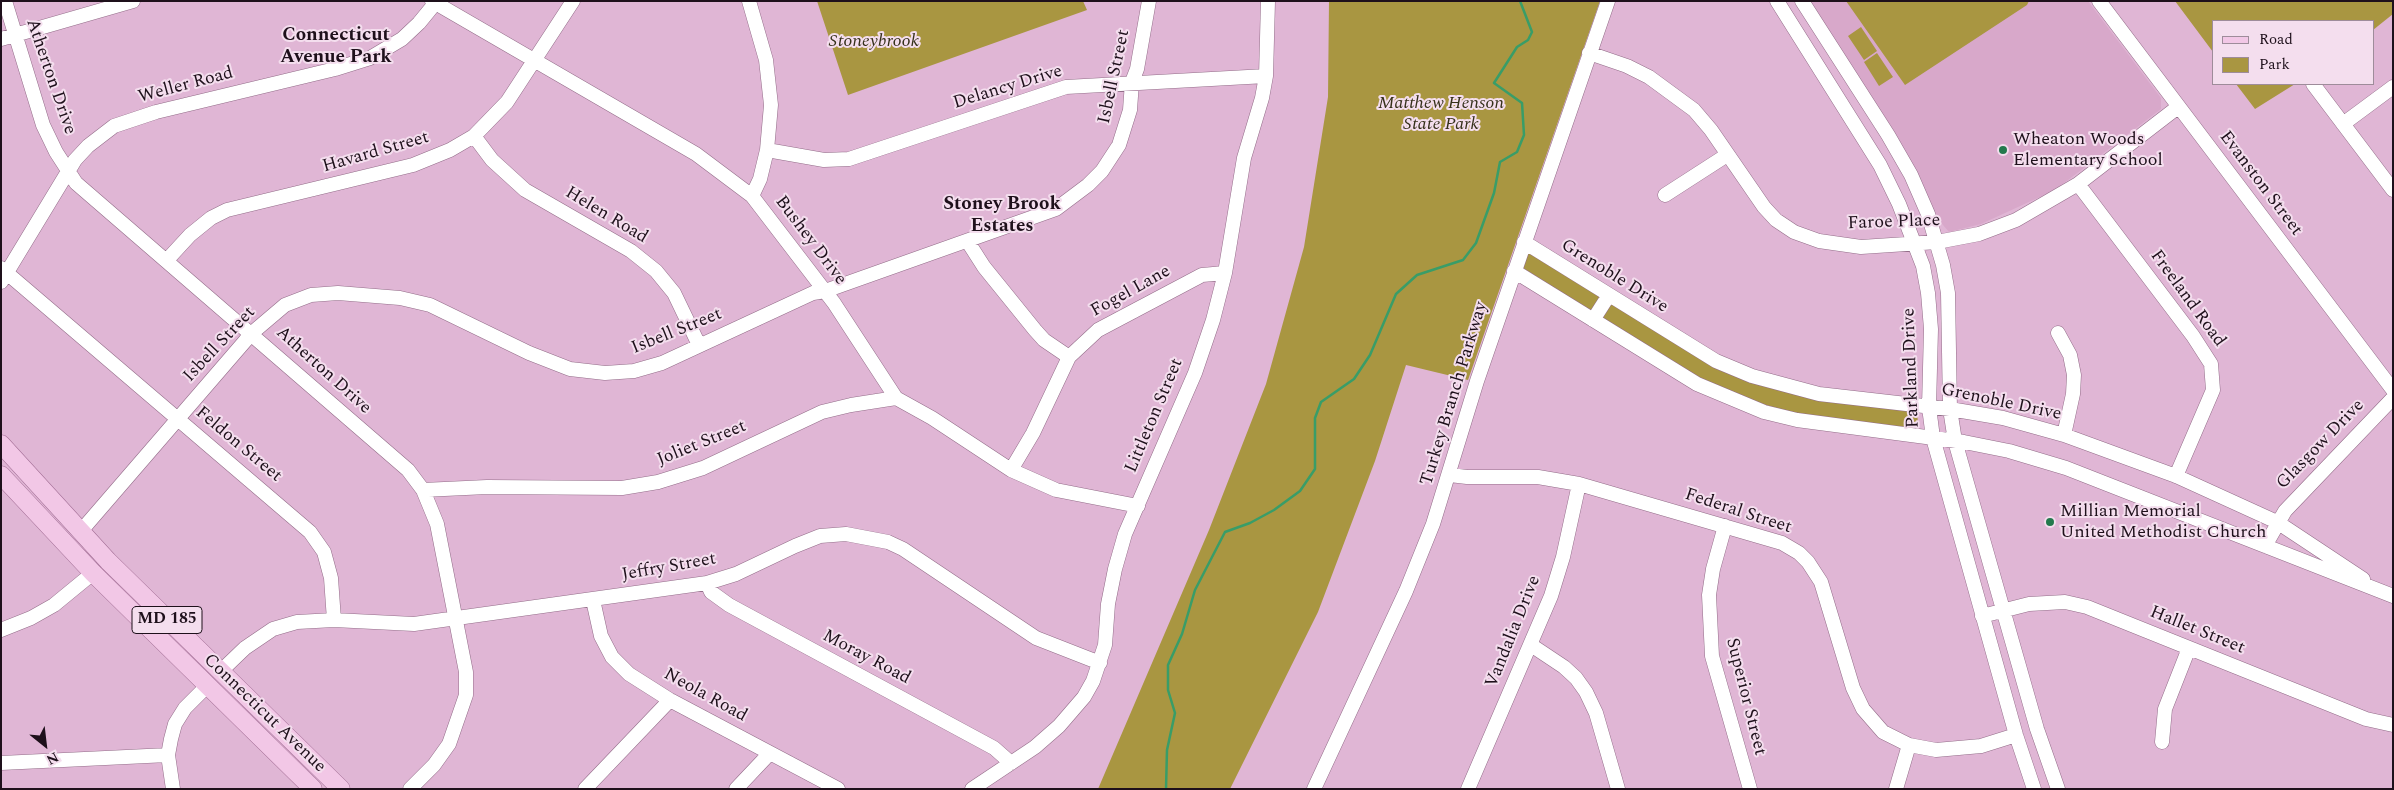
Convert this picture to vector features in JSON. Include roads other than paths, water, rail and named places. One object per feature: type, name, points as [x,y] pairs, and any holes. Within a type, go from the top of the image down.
[{"type":"main road","name":"Connecticut Avenue","points":[[1,444],[108,561],[341,789]]},
{"type":"main road","name":"Connecticut Avenue","points":[[1,475],[93,573],[313,789]]},
{"type":"street","name":"Atherton Drive","points":[[5,1],[43,125],[56,152],[76,182],[408,470],[423,490],[437,524],[466,672],[466,696],[449,744],[434,765],[410,789]]},
{"type":"street","points":[[1,39],[133,1]]},
{"type":"street","name":"Havard Street","points":[[167,260],[197,229],[211,218],[227,210],[413,165],[450,150],[474,136],[507,102],[573,1]]},
{"type":"street","points":[[749,1],[766,60],[771,105],[767,150],[760,179],[752,196]]},
{"type":"street","name":"Isbell Street","points":[[81,531],[252,333],[285,305],[311,295],[338,293],[400,298],[430,305],[529,352],[570,369],[605,373],[634,371],[662,363],[813,293],[824,291],[968,242],[1056,210],[1088,185],[1102,171],[1119,145],[1130,110],[1132,82],[1137,69],[1149,1]]},
{"type":"street","name":"Littleton Street","points":[[972,789],[1035,747],[1059,726],[1084,697],[1100,663],[1105,645],[1108,604],[1115,569],[1126,534],[1195,373],[1225,273],[1244,158],[1262,98],[1266,76],[1268,1]]},
{"type":"street","name":"Turkey Branch Parkway","points":[[1314,789],[1406,591],[1434,524],[1472,396],[1608,1]]},
{"type":"street","name":"Parkland Drive","points":[[1777,1],[1880,165],[1900,204],[1923,266],[1928,293],[1931,338],[1929,407],[1933,438],[2016,736],[2034,789]]},
{"type":"street","name":"Parkland Drive","points":[[1802,1],[1888,135],[1911,175],[1928,214],[1937,242],[1948,293],[1950,409],[1955,441],[1973,509],[2005,609],[2037,729],[2058,789]]},
{"type":"street","name":"Evanston Street","points":[[2098,1],[2393,390]]},
{"type":"street","name":"Bushey Drive","points":[[435,2],[696,154],[752,196],[824,291],[896,398],[932,418],[1011,470],[1056,490],[1138,506]]},
{"type":"street","name":"Weller Road","points":[[3,275],[70,172],[75,160],[88,146],[114,126],[156,112],[335,69],[370,58],[402,39],[419,23],[435,2]]},
{"type":"street","name":"Faroe Place","points":[[1589,53],[1626,66],[1649,77],[1694,110],[1711,130],[1764,208],[1776,220],[1794,232],[1819,241],[1861,247],[1937,242],[1979,234],[2016,220],[2078,184],[2178,107]]},
{"type":"street","name":"Delancy Drive","points":[[767,150],[824,160],[849,159],[1066,87],[1266,76]]},
{"type":"street","points":[[2314,85],[2393,190]]},
{"type":"street","points":[[2343,124],[2393,87]]},
{"type":"street","name":"Helen Road","points":[[474,136],[492,160],[525,190],[631,251],[656,271],[674,293],[699,345]]},
{"type":"street","points":[[1666,195],[1727,155]]},
{"type":"street","name":"Freeland Road","points":[[2078,184],[2193,336],[2211,364],[2213,390],[2176,476]]},
{"type":"street","points":[[968,242],[984,267],[1035,330],[1044,340],[1069,357]]},
{"type":"street","name":"Grenoble Drive","points":[[1524,242],[1716,361],[1752,376],[1819,394],[1950,409],[2003,418],[2064,435],[2176,476],[2277,522],[2387,594]]},
{"type":"street","name":"Grenoble Drive","points":[[1514,271],[1697,384],[1764,412],[1797,420],[1955,441],[2010,451],[2066,468],[2387,594]]},
{"type":"street","name":"Fogel Lane","points":[[1011,470],[1033,432],[1069,357],[1098,330],[1202,275],[1225,273]]},
{"type":"street","name":"Feldon Street","points":[[3,275],[179,418],[310,532],[324,552],[331,578],[334,620]]},
{"type":"street","points":[[1594,320],[1609,295]]},
{"type":"street","points":[[2058,333],[2070,356],[2074,374],[2074,394],[2064,435]]},
{"type":"street","name":"Joliet Street","points":[[423,490],[487,487],[622,488],[658,482],[702,468],[822,412],[851,404],[886,401],[896,398]]},
{"type":"street","name":"Glasgow Drive","points":[[2264,546],[2277,522],[2307,486],[2393,398]]},
{"type":"street","name":"Federal Street","points":[[1450,475],[1467,477],[1538,477],[1579,484],[1782,543],[1799,553],[1822,582],[1853,688],[1863,709],[1883,732],[1909,745],[1936,750],[1982,746],[2016,736]]},
{"type":"street","name":"Vandalia Drive","points":[[1468,789],[1551,596],[1563,557],[1579,484]]},
{"type":"street","name":"Superior Street","points":[[1725,526],[1713,569],[1709,595],[1712,656],[1750,789]]},
{"type":"street","name":"Jeffry Street","points":[[220,672],[245,648],[274,629],[297,622],[334,620],[399,625],[707,583],[736,574],[820,536],[846,534],[888,542],[902,549],[1036,638],[1100,663]]},
{"type":"street","points":[[1,630],[31,618],[54,605],[93,573]]},
{"type":"street","name":"Moray Road","points":[[707,583],[711,592],[729,605],[994,748],[1011,763]]},
{"type":"street","name":"Neola Road","points":[[593,600],[601,636],[612,657],[629,674],[670,700],[838,789]]},
{"type":"street","name":"Hallet Street","points":[[1982,616],[2029,604],[2065,602],[2087,607],[2366,719],[2393,725]]},
{"type":"street","points":[[1531,645],[1564,667],[1576,678],[1586,692],[1596,713],[1618,789]]},
{"type":"street","points":[[2162,742],[2165,709],[2189,648]]},
{"type":"street","points":[[173,789],[168,755],[176,724],[185,708],[207,686]]},
{"type":"street","points":[[585,789],[670,700]]},
{"type":"street","points":[[1896,789],[1909,745]]},
{"type":"street","points":[[736,789],[770,753]]},
{"type":"street","points":[[1,763],[168,755]]},
{"type":"waterway","points":[[1166,789],[1167,750],[1175,713],[1168,690],[1168,665],[1182,634],[1195,590],[1225,532],[1250,523],[1274,510],[1300,491],[1315,469],[1315,418],[1321,402],[1354,379],[1370,355],[1396,294],[1417,275],[1463,260],[1476,243],[1494,193],[1500,162],[1517,152],[1524,135],[1522,103],[1494,83],[1517,47],[1528,40],[1532,32],[1520,1]]},
{"type":"place","name":"Wheaton Woods Elementary School","points":[[2003,150]]},
{"type":"place","name":"Millian Memorial United Methodist Church","points":[[2050,522]]},
{"type":"district","name":"Connecticut Avenue Park","points":[[336,47]]},
{"type":"district","name":"Stoney Brook Estates","points":[[1002,216]]},
{"type":"park label","name":"Stoneybrook","points":[[874,42]]},
{"type":"park label","name":"Matthew Henson State Park","points":[[1441,114]]}]
